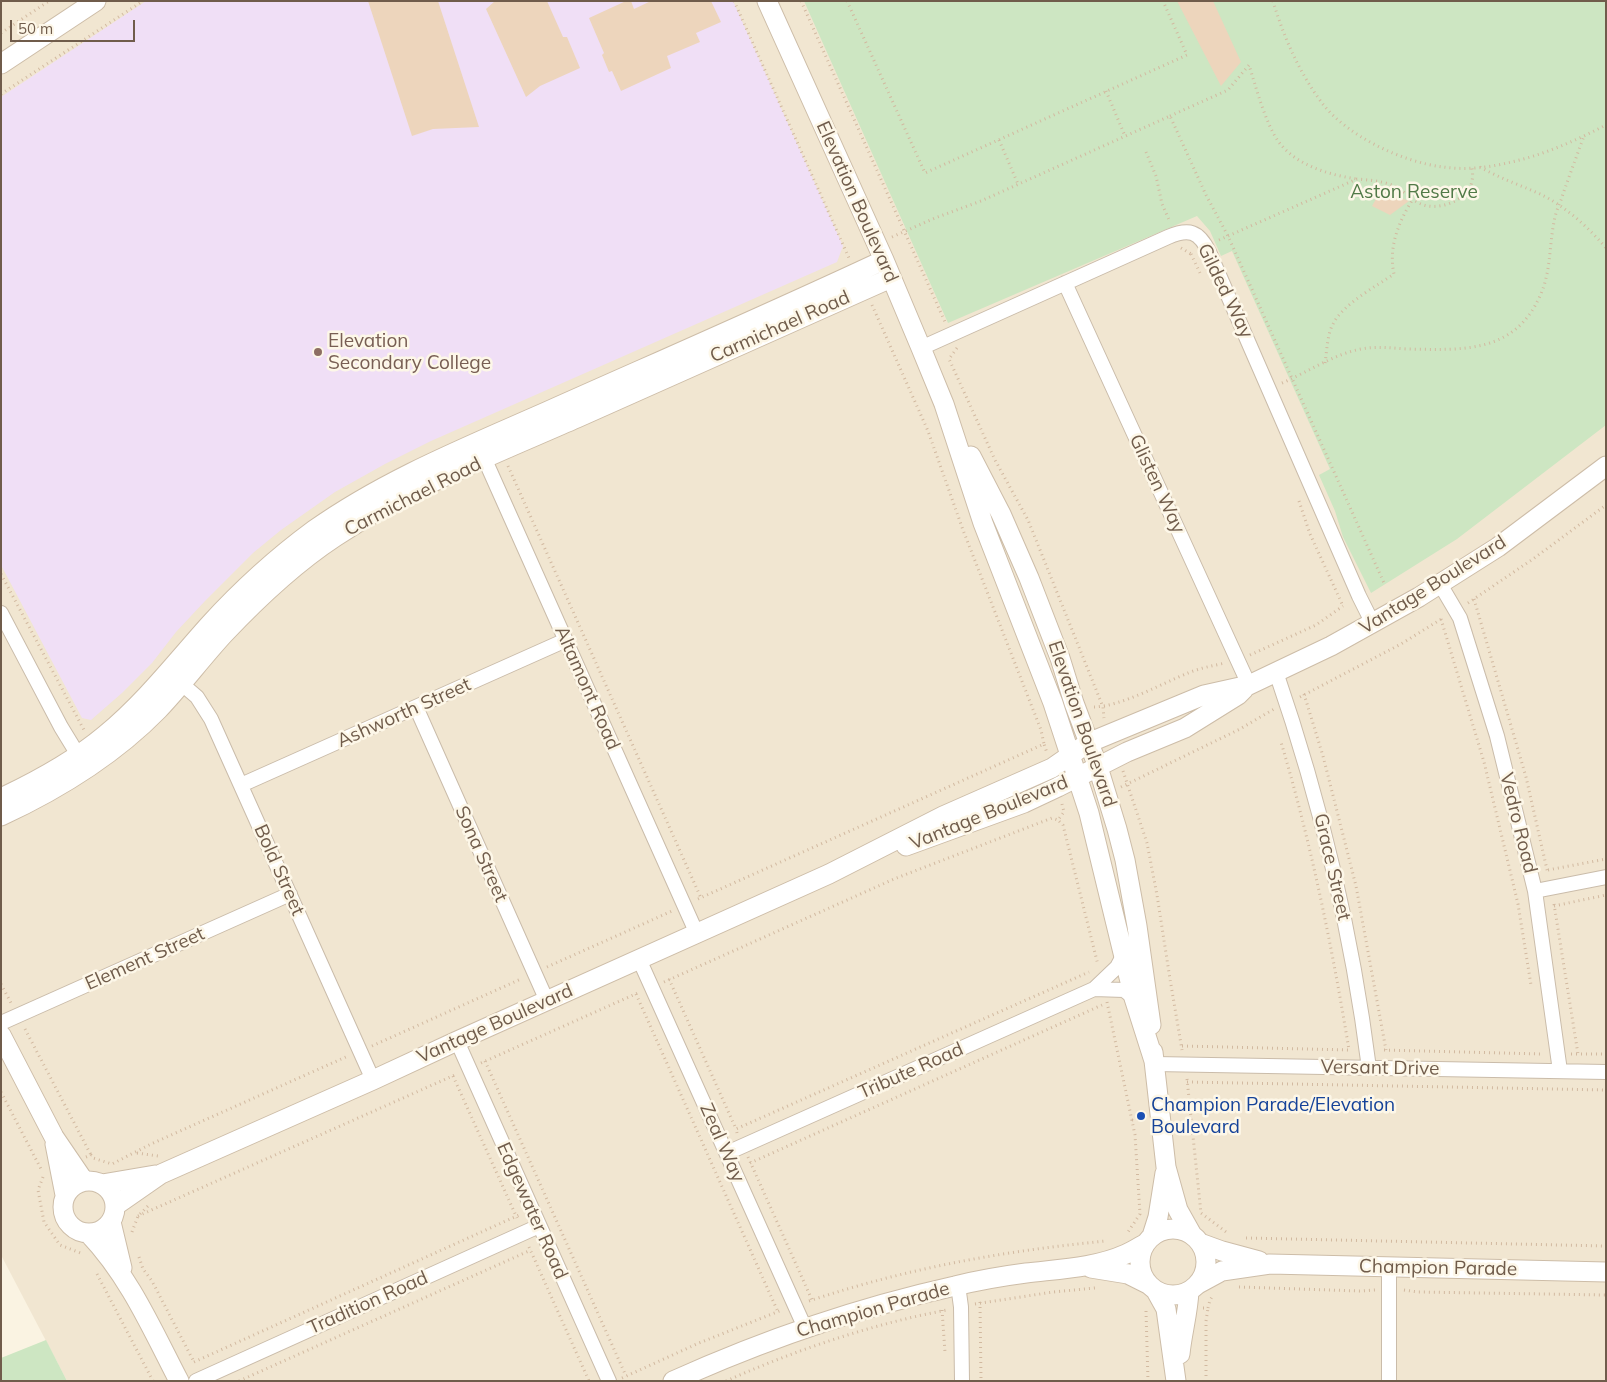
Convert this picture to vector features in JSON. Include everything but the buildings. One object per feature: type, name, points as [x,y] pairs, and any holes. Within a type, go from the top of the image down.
[{"type":"street","points":[[1,64],[96,1]]},
{"type":"street","name":"Elevation Boulevard","points":[[767,1],[891,278],[944,404],[983,523],[1023,624],[1086,803],[1134,998],[1155,1064]]},
{"type":"street","name":"Gilded Way","points":[[921,348],[1175,234],[1186,231],[1193,232],[1207,246],[1359,596],[1373,624]]},
{"type":"street","name":"Carmichael Road","points":[[1,816],[30,803],[83,762],[104,736],[133,710],[176,678],[209,625],[278,558],[315,530],[385,487],[480,451],[856,274],[880,253]]},
{"type":"street","name":"Carmichael Road","points":[[856,274],[891,278]]},
{"type":"street","name":"Glisten Way","points":[[1065,283],[1249,685]]},
{"type":"street","name":"Elevation Boulevard","points":[[944,404],[993,497],[1030,578],[1098,767],[1117,829],[1135,916],[1150,1010],[1166,1167],[1178,1210],[1196,1239]]},
{"type":"street","name":"Altamont Road","points":[[480,451],[697,934]]},
{"type":"street","name":"Vantage Boulevard","points":[[113,1214],[161,1174],[829,874],[944,816],[1052,768],[1088,743],[1204,695],[1249,685],[1373,624],[1440,584],[1511,537],[1604,471]]},
{"type":"street","name":"Vedro Road","points":[[1440,584],[1457,610],[1466,633],[1497,736],[1535,892],[1560,1071]]},
{"type":"street","points":[[1,613],[83,762]]},
{"type":"street","name":"Ashworth Street","points":[[241,785],[566,640]]},
{"type":"street","name":"Grace Street","points":[[1276,672],[1306,764],[1334,872],[1350,945],[1369,1068]]},
{"type":"street","name":"Bold Street","points":[[176,678],[197,697],[208,714],[373,1080]]},
{"type":"street","name":"Vantage Boulevard","points":[[829,874],[1024,803],[1078,778],[1127,752],[1185,728],[1238,695],[1249,685]]},
{"type":"street","name":"Sona Street","points":[[416,707],[547,1001]]},
{"type":"street","name":"Carmichael Road","points":[[1,798],[36,780],[83,762]]},
{"type":"street","points":[[1535,892],[1606,877]]},
{"type":"street","name":"Element Street","points":[[1,1024],[290,894]]},
{"type":"street","points":[[1100,986],[1117,967],[1124,954]]},
{"type":"street","name":"Zeal Way","points":[[640,959],[805,1328]]},
{"type":"street","points":[[1100,986],[1124,990],[1134,998]]},
{"type":"street","name":"Tribute Road","points":[[727,1153],[1100,986]]},
{"type":"street","points":[[1,1035],[54,1137],[93,1182],[111,1193],[124,1276]]},
{"type":"street","name":"Edgewater Road","points":[[457,1041],[539,1226],[615,1379]]},
{"type":"street","name":"Versant Drive","points":[[1155,1064],[1606,1072]]},
{"type":"street","points":[[54,1137],[65,1195]]},
{"type":"street","name":"Elevation Boulevard","points":[[1149,1240],[1158,1216],[1166,1167]]},
{"type":"street","name":"Vantage Boulevard","points":[[93,1182],[161,1174]]},
{"type":"street","points":[[93,1182],[69,1188],[62,1202],[64,1218],[74,1229],[89,1234],[124,1276],[179,1381]]},
{"type":"street","points":[[89,1234],[101,1231],[113,1214]]},
{"type":"street","name":"Tradition Road","points":[[199,1379],[539,1226]]},
{"type":"street","points":[[1172,1229],[1182,1230],[1196,1239],[1205,1253],[1206,1264],[1204,1274],[1192,1295],[1182,1331],[1176,1381],[1166,1309],[1142,1274],[1140,1264],[1141,1253],[1149,1240],[1162,1231],[1172,1229]]},
{"type":"street","name":"Champion Parade","points":[[1196,1239],[1222,1251],[1270,1264]]},
{"type":"street","name":"Champion Parade","points":[[673,1381],[805,1328],[893,1300],[1023,1273],[1080,1266],[1110,1260],[1127,1254],[1149,1240]]},
{"type":"street","name":"Champion Parade","points":[[1192,1295],[1222,1271],[1270,1264],[1606,1272]]},
{"type":"street","name":"Champion Parade","points":[[1080,1266],[1128,1274],[1152,1287]]},
{"type":"street","points":[[1389,1267],[1389,1381]]},
{"type":"street","points":[[958,1285],[961,1307],[962,1381]]},
{"type":"street","points":[[1152,1287],[1167,1295],[1192,1295]]},
{"type":"path","points":[[1,33],[50,1]]},
{"type":"path","points":[[1,94],[143,1]]},
{"type":"path","points":[[734,1],[856,274],[870,304],[873,305],[928,432],[963,530],[1040,730],[1052,768]]},
{"type":"path","points":[[847,1],[925,173],[1187,54],[1163,1]]},
{"type":"path","points":[[1273,1],[1287,43],[1297,63],[1323,104],[1337,120],[1355,134],[1409,159],[1443,167],[1480,168],[1531,157],[1606,125]]},
{"type":"path","points":[[856,274],[880,253],[935,218],[1018,184],[1228,90],[1249,65],[1271,128],[1278,140],[1286,150],[1303,162],[1324,172],[1378,181],[1394,186],[1421,204],[1431,207],[1452,202],[1469,188],[1473,178],[1472,168]]},
{"type":"path","points":[[1106,91],[1126,136]]},
{"type":"path","points":[[1170,116],[1206,195],[1228,236],[1384,582]]},
{"type":"path","points":[[1270,388],[1344,354],[1361,349],[1380,347],[1467,348],[1486,345],[1509,335],[1534,310],[1541,294],[1549,270],[1554,220],[1584,136]]},
{"type":"path","points":[[999,140],[1018,184]]},
{"type":"path","points":[[1146,152],[1156,176],[1162,204],[1181,250],[1191,254]]},
{"type":"path","points":[[1480,168],[1559,204],[1606,248]]},
{"type":"path","points":[[1207,246],[1357,179]]},
{"type":"path","points":[[1324,363],[1332,325],[1338,316],[1358,299],[1394,274],[1392,256],[1394,240],[1403,215],[1413,199]]},
{"type":"path","points":[[516,462],[507,466],[701,898]]},
{"type":"path","points":[[1106,794],[1240,729],[1272,710],[1401,644],[1457,610],[1533,559],[1605,505],[1606,510]]},
{"type":"path","points":[[1,574],[84,730]]},
{"type":"path","points":[[1078,713],[1124,700],[1200,668],[1238,660],[1316,625],[1359,596]]},
{"type":"path","points":[[1441,619],[1484,762],[1518,904],[1532,988]]},
{"type":"path","points":[[1272,710],[1274,719]]},
{"type":"path","points":[[1040,730],[1059,722]]},
{"type":"path","points":[[1279,736],[1295,789],[1322,899],[1350,1050]]},
{"type":"path","points":[[136,1153],[151,1144],[1044,744]]},
{"type":"path","points":[[1177,750],[1182,758]]},
{"type":"path","points":[[1058,787],[1064,812]]},
{"type":"path","points":[[1058,820],[1064,812],[1086,803]]},
{"type":"path","points":[[138,1216],[894,878],[1052,818],[1058,820],[1063,826],[1100,986],[1107,1002],[1135,1135],[1140,1214],[1131,1229],[1124,1235]]},
{"type":"path","points":[[1547,870],[1606,859]]},
{"type":"path","points":[[1554,906],[1606,895]]},
{"type":"path","points":[[669,979],[736,1129]]},
{"type":"path","points":[[1,984],[91,1155]]},
{"type":"path","points":[[636,994],[778,1312]]},
{"type":"path","points":[[717,1177],[1107,1002]]},
{"type":"path","points":[[1541,1044],[1542,1054]]},
{"type":"path","points":[[1182,1046],[1559,1055],[1606,1054]]},
{"type":"path","points":[[485,1062],[626,1376]]},
{"type":"path","points":[[1187,1082],[1606,1090]]},
{"type":"path","points":[[1132,1120],[1140,1118]]},
{"type":"path","points":[[194,1362],[548,1202]]},
{"type":"path","points":[[132,1233],[134,1240]]},
{"type":"path","points":[[615,1379],[778,1312],[858,1286],[946,1264],[1021,1250],[1112,1241]]},
{"type":"path","points":[[239,1381],[531,1250]]},
{"type":"path","points":[[138,1253],[144,1269],[194,1362],[199,1379]]},
{"type":"path","points":[[726,1381],[822,1344],[942,1310],[980,1302],[1099,1287]]},
{"type":"path","points":[[1232,1287],[1359,1291],[1388,1289],[1418,1292],[1606,1296]]},
{"type":"path","points":[[1206,1381],[1206,1321],[1210,1300],[1216,1293]]},
{"type":"path","points":[[1192,1295],[1208,1308]]},
{"type":"path","points":[[980,1302],[980,1381]]},
{"type":"path","points":[[1148,1381],[1146,1309],[1166,1309]]},
{"type":"path","points":[[942,1310],[945,1361]]},
{"type":"shaded area","points":[[1,1],[1606,1],[1606,1381],[67,1381],[1,1255]]},
{"type":"shaded area","name":"Elevation Secondary College","points":[[146,1],[733,1],[843,246],[837,262],[431,441],[335,492],[281,530],[253,553],[205,601],[176,632],[152,663],[122,693],[91,720],[82,718],[1,565],[1,97]]},
{"type":"green space","name":"Aston Reserve","points":[[804,1],[1606,1],[1606,425],[1457,539],[1371,593],[1343,537],[1335,511],[1319,475],[1330,469],[1232,251],[1221,256],[1210,231],[1197,216],[948,323]]},
{"type":"green space","points":[[46,1340],[67,1381],[1,1381],[1,1358]]},
{"type":"place","name":"Elevation Secondary College","points":[[318,352]]},
{"type":"place","name":"Champion Parade/Elevation Boulevard","points":[[1141,1116]]}]
